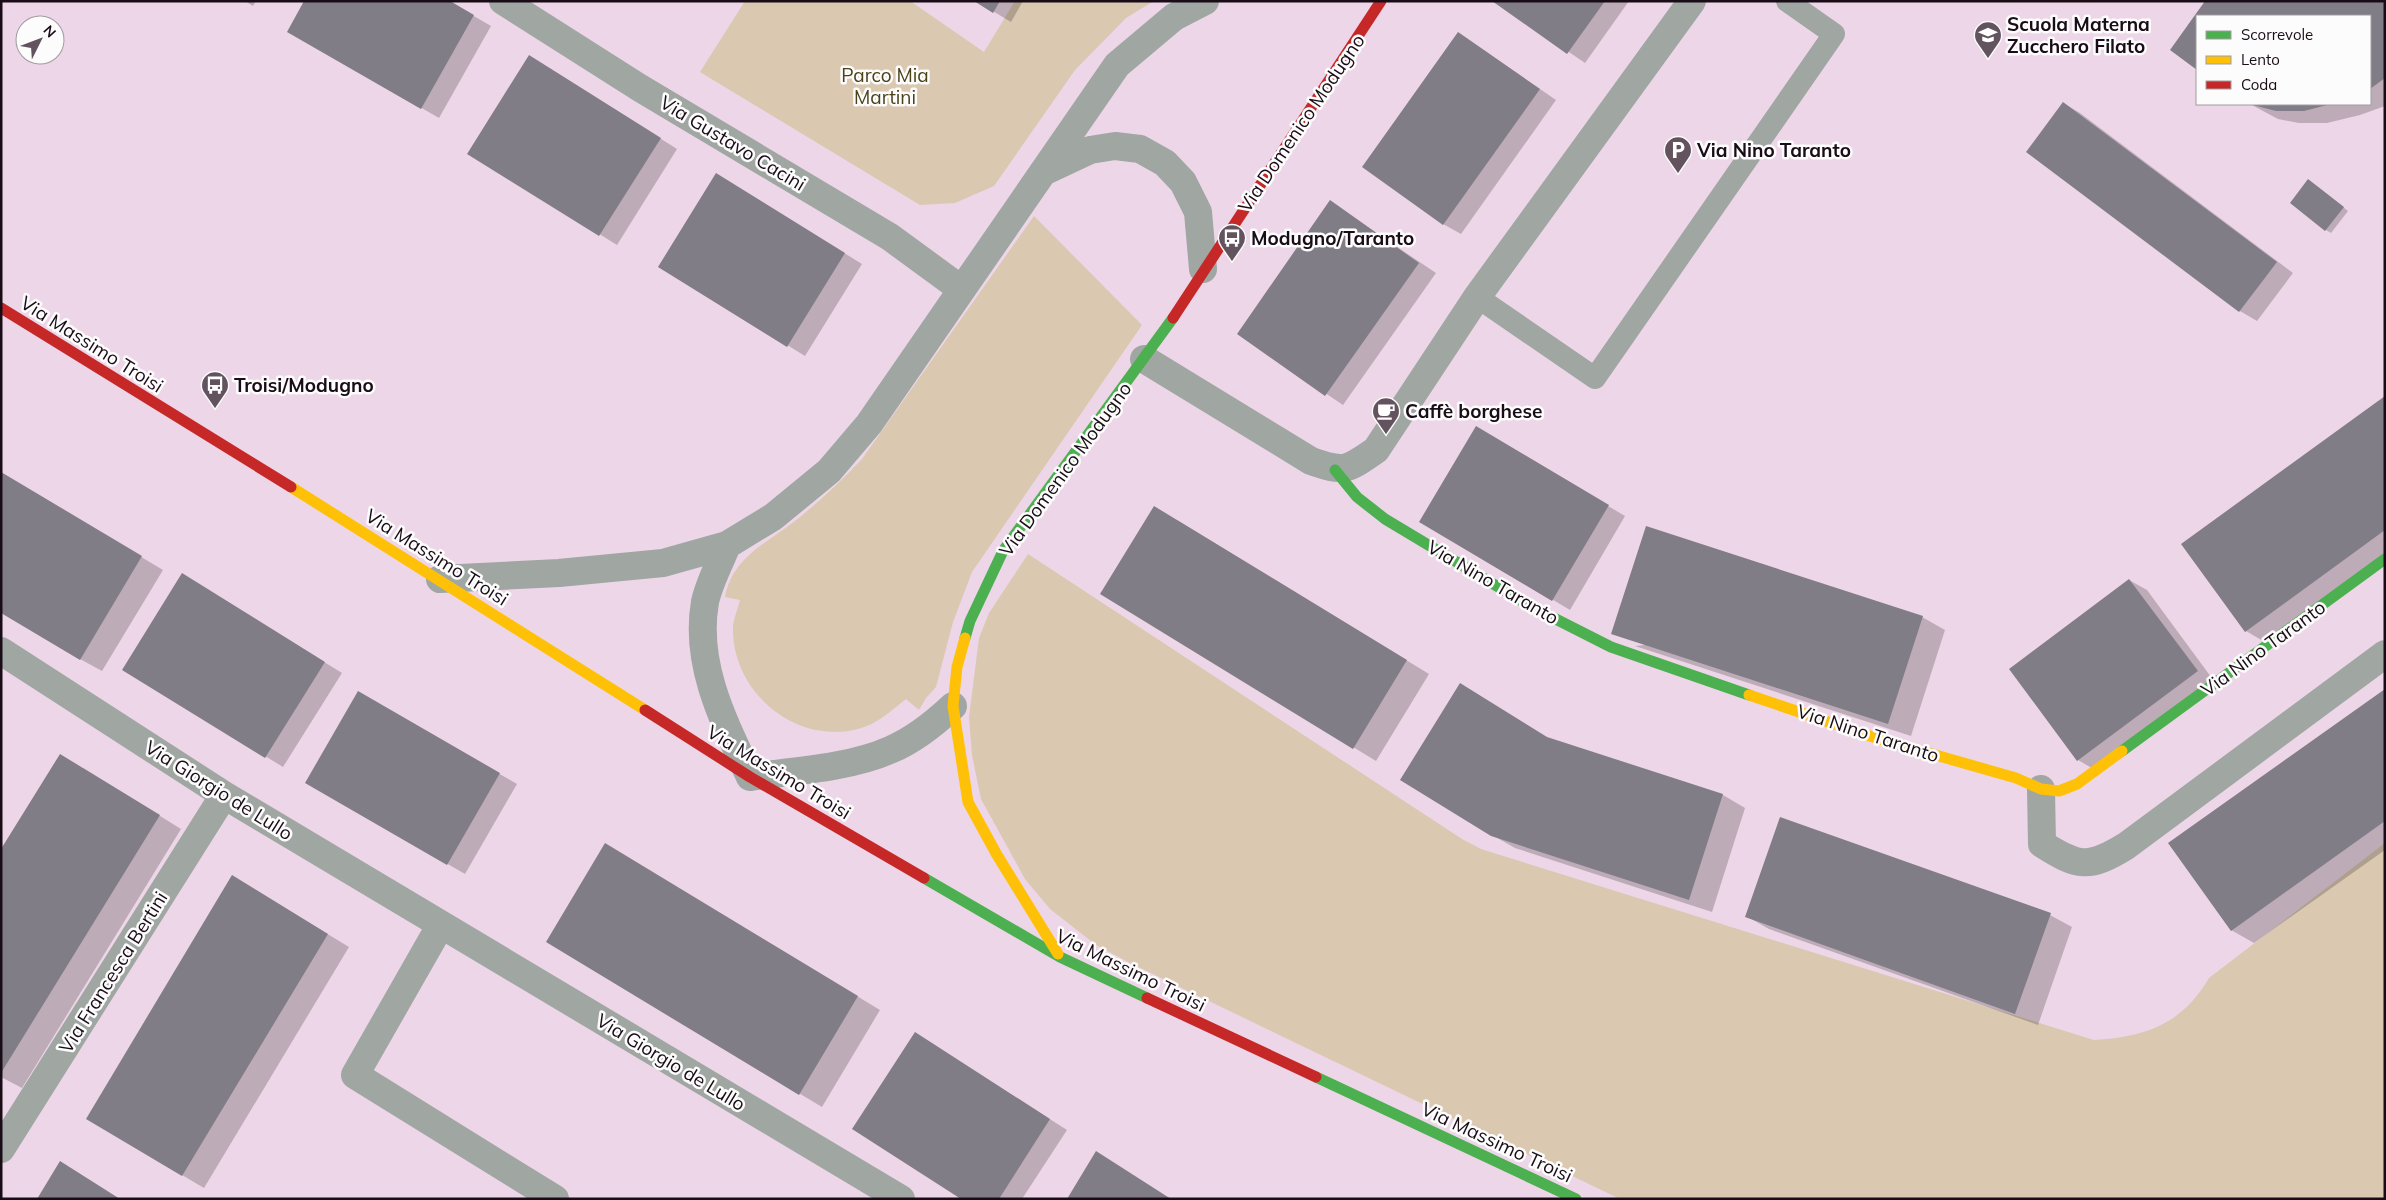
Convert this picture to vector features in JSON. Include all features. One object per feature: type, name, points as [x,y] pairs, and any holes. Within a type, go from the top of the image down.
[{"type":"street","name":"Via Gustavo Cacini","points":[[502,1],[640,88],[890,237],[961,289]]},
{"type":"street","points":[[440,579],[558,573],[663,563],[727,545],[773,517],[829,470],[869,424],[1117,65],[1174,17],[1205,1]]},
{"type":"street","name":"Via Domenico Modugno","points":[[1060,957],[997,855],[968,802],[953,706],[957,667],[970,621],[1003,551],[1144,359],[1381,1]]},
{"type":"street","points":[[1144,359],[1311,461],[1335,470],[1352,466],[1376,450],[1477,297],[1692,1]]},
{"type":"street","points":[[1042,172],[1090,150],[1115,146],[1140,149],[1165,163],[1184,182],[1198,212],[1204,269]]},
{"type":"street","name":"Via Massimo Troisi","points":[[1,308],[440,579],[750,777],[1060,957],[1576,1199]]},
{"type":"street","name":"Via Nino Taranto","points":[[1335,470],[1357,497],[1385,519],[1530,606],[1611,647],[1876,738],[2016,778],[2041,788],[2060,791],[2077,784],[2385,559]]},
{"type":"street","points":[[727,545],[706,600],[701,635],[707,670],[720,713],[750,777],[840,764],[890,750],[935,724],[953,706]]},
{"type":"street","name":"Via Giorgio de Lullo","points":[[1,651],[224,795],[440,926],[902,1199]]},
{"type":"street","points":[[2041,788],[2042,844],[2066,860],[2086,863],[2104,860],[2126,846],[2385,654]]},
{"type":"street","name":"Via Francesca Bertini","points":[[1,1149],[224,795]]},
{"type":"street","points":[[440,926],[355,1075],[555,1199]]},
{"type":"lane","points":[[1477,297],[1595,378],[1834,34],[1788,1]]},
{"type":"green space","name":"Parco Mia Martini","points":[[745,1],[910,1],[984,52],[1015,1],[1154,1],[1126,18],[1075,70],[994,186],[955,203],[920,205],[700,72]]},
{"type":"green space","points":[[1034,216],[1142,325],[972,572],[953,622],[936,687],[926,698],[919,710],[906,699],[884,717],[871,724],[858,729],[834,732],[811,729],[790,721],[771,708],[755,691],[743,672],[735,650],[733,626],[740,600],[725,597],[729,583],[744,560],[808,510],[862,459]]},
{"type":"green space","points":[[1028,554],[1462,839],[1481,849],[2094,1040],[2130,1036],[2161,1025],[2174,1017],[2187,1007],[2209,978],[2385,843],[2385,1199],[1620,1199],[1130,963],[1096,945],[1050,909],[1025,879],[981,799],[972,755],[969,717],[979,638],[989,613]]},
{"type":"building","points":[[304,1],[450,1],[474,15],[421,109],[287,32]]},
{"type":"building","points":[[974,1],[1000,1],[993,13]]},
{"type":"building","points":[[1492,1],[1605,1],[1567,54]]},
{"type":"building","points":[[2205,1],[2385,1],[2385,78],[2371,88],[2371,15],[2196,15],[2196,69],[2170,50]]},
{"type":"building","points":[[1458,32],[1540,89],[1443,225],[1362,167]]},
{"type":"building","points":[[529,55],[661,138],[599,236],[467,154]]},
{"type":"building","points":[[2063,102],[2277,262],[2239,312],[2026,152]]},
{"type":"building","points":[[2253,105],[2327,105],[2304,111],[2276,111]]},
{"type":"building","points":[[716,173],[845,253],[787,347],[658,267]]},
{"type":"building","points":[[2308,179],[2344,207],[2325,231],[2290,203]]},
{"type":"building","points":[[1330,200],[1419,263],[1325,396],[1237,334]]},
{"type":"building","points":[[2385,396],[2385,530],[2245,632],[2181,544]]},
{"type":"building","points":[[1476,426],[1609,505],[1552,601],[1419,522]]},
{"type":"building","points":[[1,472],[142,556],[80,660],[1,613]]},
{"type":"building","points":[[1154,506],[1407,660],[1353,749],[1100,594]]},
{"type":"building","points":[[1646,526],[1923,616],[1888,724],[1611,634]]},
{"type":"building","points":[[182,573],[325,662],[265,758],[122,670]]},
{"type":"building","points":[[2129,579],[2198,671],[2077,761],[2009,669]]},
{"type":"building","points":[[1460,683],[1547,737],[1723,794],[1689,900],[1491,836],[1400,780]]},
{"type":"building","points":[[2385,689],[2385,821],[2231,931],[2168,843]]},
{"type":"building","points":[[358,691],[500,773],[447,865],[305,783]]},
{"type":"building","points":[[60,754],[160,815],[1,1073],[1,849]]},
{"type":"building","points":[[1780,817],[2051,913],[2015,1014],[1745,917]]},
{"type":"building","points":[[605,843],[858,996],[799,1095],[546,942]]},
{"type":"building","points":[[232,875],[328,934],[182,1176],[86,1119]]},
{"type":"building","points":[[915,1032],[1050,1119],[999,1199],[961,1199],[852,1129]]},
{"type":"building","points":[[1096,1151],[1171,1199],[1067,1199]]},
{"type":"building","points":[[60,1161],[120,1199],[37,1199]]},
{"type":"traffic: fast","points":[[965,638],[970,621],[1003,551],[1173,318]]},
{"type":"traffic: fast","points":[[1335,470],[1357,497],[1385,519],[1530,606],[1611,647],[1749,695]]},
{"type":"traffic: fast","points":[[2122,751],[2385,559]]},
{"type":"traffic: fast","points":[[924,878],[1060,957],[1147,998]]},
{"type":"traffic: fast","points":[[1316,1077],[1576,1199]]},
{"type":"traffic: slow","points":[[291,487],[645,710]]},
{"type":"traffic: slow","points":[[965,638],[957,667],[953,706],[968,802],[997,855],[1058,954]]},
{"type":"traffic: slow","points":[[1749,695],[1876,738],[2016,778],[2041,789],[2059,791],[2077,784],[2122,751]]},
{"type":"traffic: jam","points":[[1173,318],[1381,1]]},
{"type":"traffic: jam","points":[[1,308],[291,487]]},
{"type":"traffic: jam","points":[[645,710],[750,777],[924,878]]},
{"type":"traffic: jam","points":[[1147,998],[1316,1077]]},
{"type":"place","name":"Scuola Materna Zucchero Filato","points":[[1988,59]]},
{"type":"place","name":"Via Nino Taranto","points":[[1678,174]]},
{"type":"place","name":"Modugno/Taranto","points":[[1232,262]]},
{"type":"place","name":"Troisi/Modugno","points":[[215,409]]},
{"type":"place","name":"Caffè borghese","points":[[1386,435]]}]
